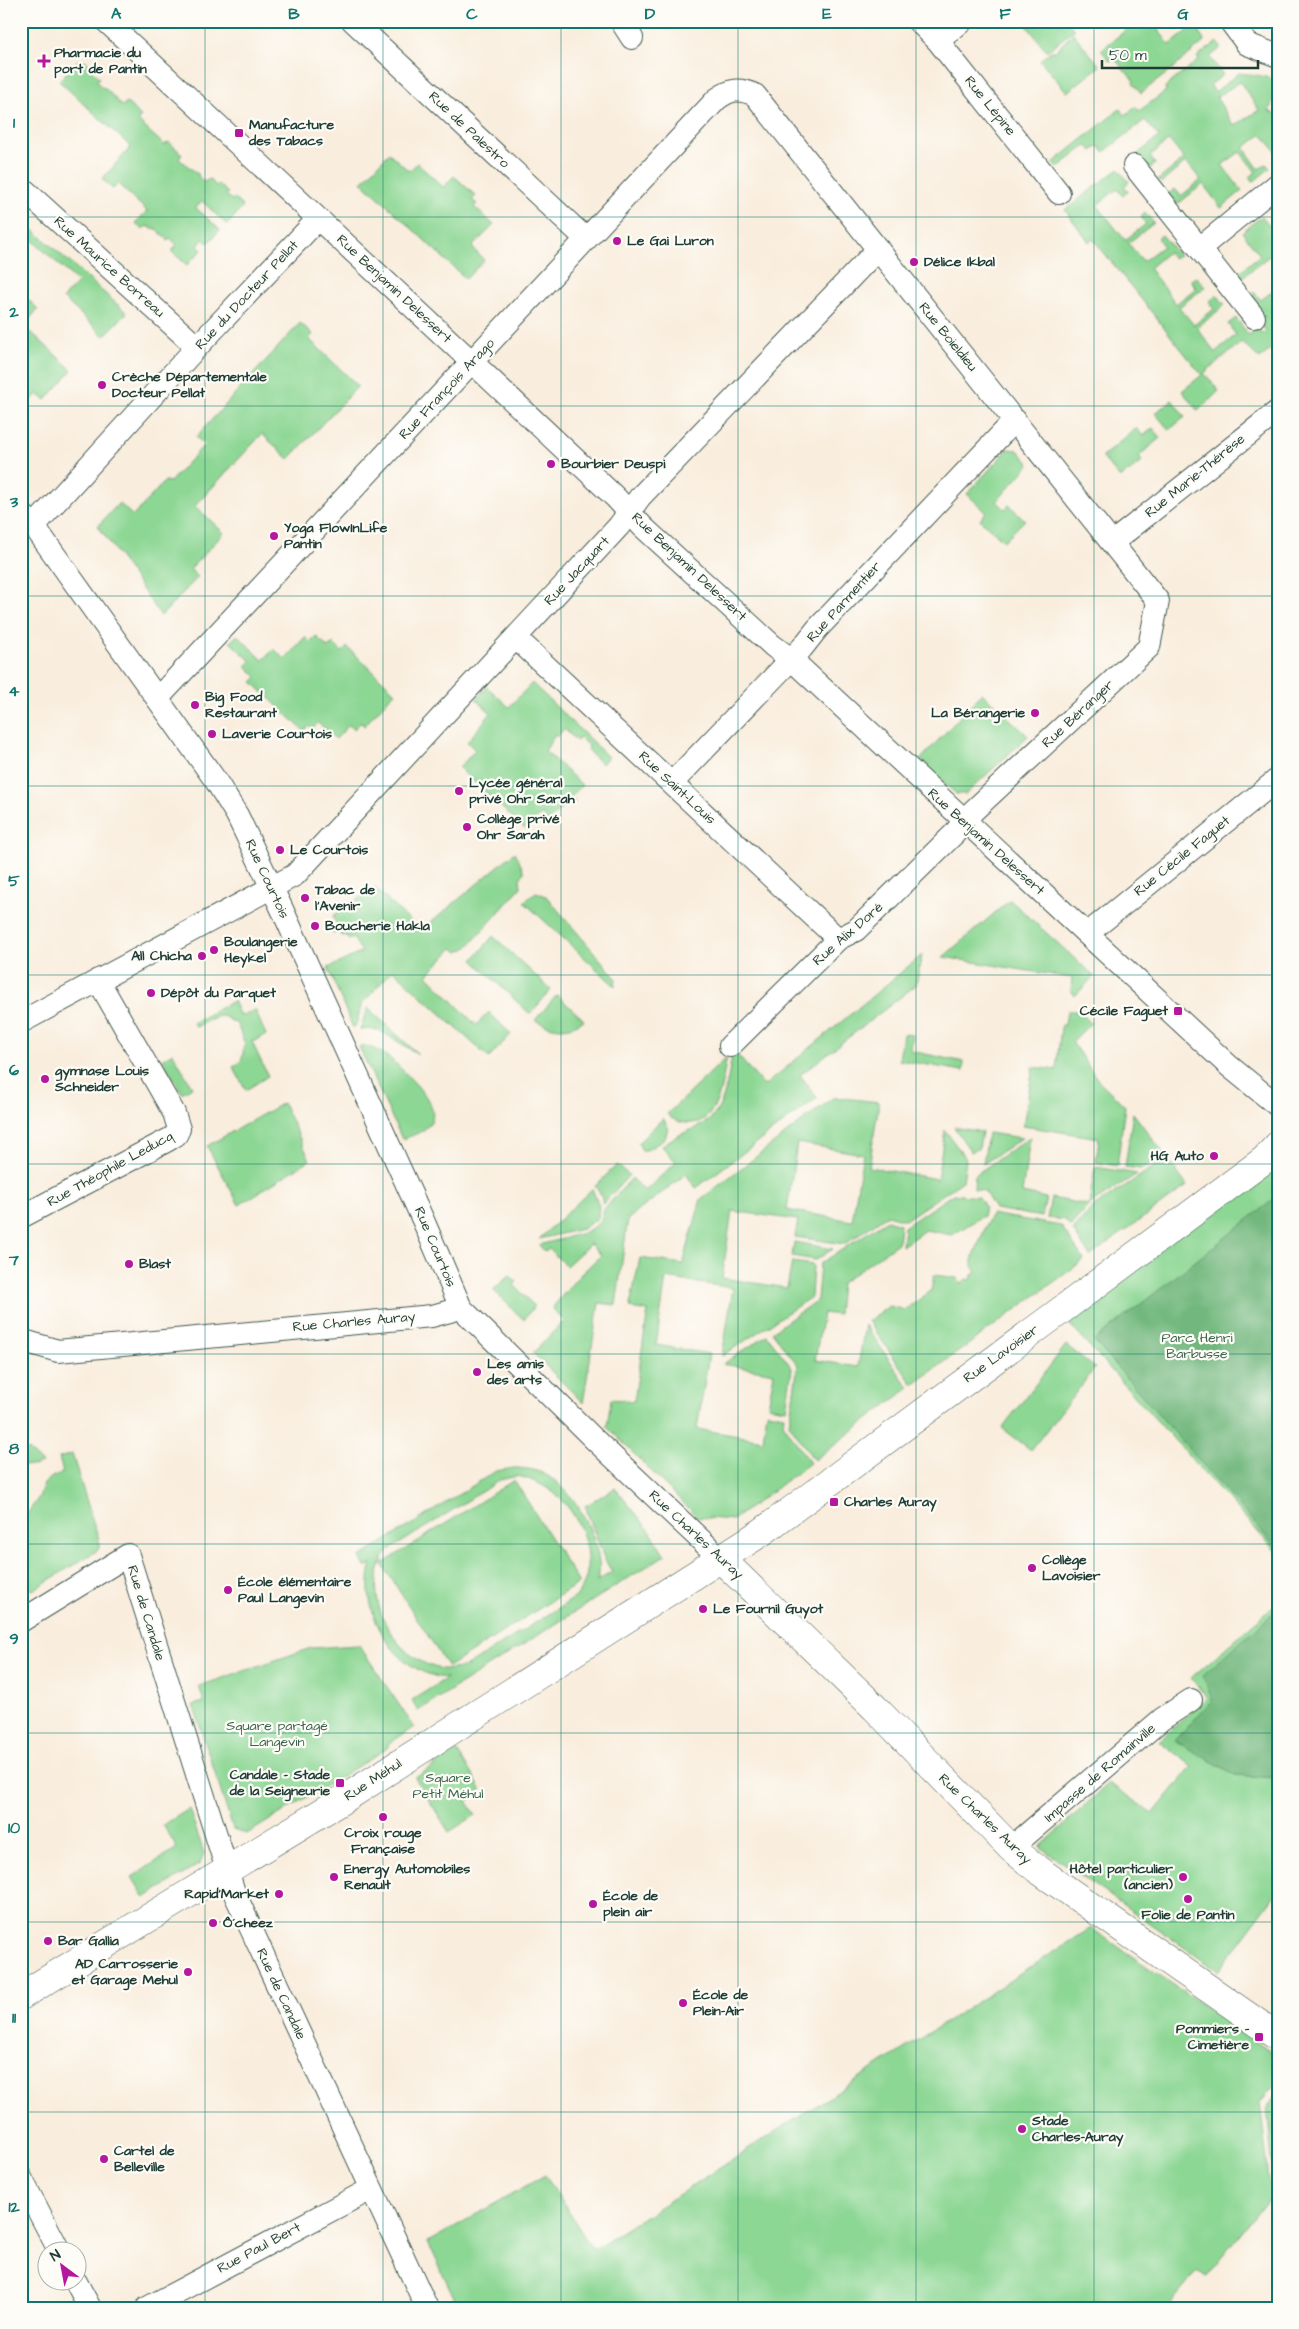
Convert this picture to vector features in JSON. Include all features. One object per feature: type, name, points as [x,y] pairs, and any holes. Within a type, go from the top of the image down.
[{"type":"street","name":"Rue Benjamin Delessert","points":[[106,21],[472,362],[658,540],[773,646],[791,659],[964,822],[1229,1066],[1278,1106]]},
{"type":"street","name":"Rue de Palestro","points":[[353,21],[584,238]]},
{"type":"street","name":"Rue Lépine","points":[[918,21],[938,41],[1059,192]]},
{"type":"street","points":[[938,41],[962,21]]},
{"type":"street","points":[[1230,21],[1247,44],[1278,56]]},
{"type":"street","name":"Rue François Arago","points":[[158,698],[472,362],[584,238],[717,99],[729,91],[741,89]]},
{"type":"street","name":"Rue Boieldieu","points":[[741,89],[755,95],[1152,591]]},
{"type":"street","points":[[1134,166],[1254,317]]},
{"type":"street","points":[[1200,248],[1278,184]]},
{"type":"street","name":"Rue Maurice Borreau","points":[[21,187],[197,347]]},
{"type":"street","name":"Rue du Docteur Pellat","points":[[28,520],[197,347],[318,219]]},
{"type":"street","name":"Rue Jacquart","points":[[21,1022],[295,876],[619,526],[629,511],[878,249]]},
{"type":"street","name":"Rue Marie-Thérèse","points":[[1113,542],[1274,419]]},
{"type":"street","name":"Rue Parmentier","points":[[672,783],[1015,420]]},
{"type":"street","name":"Rue Courtois","points":[[28,520],[158,698],[216,781],[236,815],[272,887],[461,1308]]},
{"type":"street","name":"Rue Béranger","points":[[964,822],[1150,646],[1158,600],[1152,591]]},
{"type":"street","name":"Rue Saint-Louis","points":[[516,638],[838,940]]},
{"type":"street","name":"Rue Cécile Faguet","points":[[1087,934],[1278,779]]},
{"type":"street","name":"Rue Alix Doré","points":[[730,1046],[838,940],[856,930],[964,822]]},
{"type":"street","name":"Rue Théophile Leducq","points":[[21,1217],[168,1140],[176,1135],[179,1129],[174,1113],[98,980]]},
{"type":"street","name":"Rue Lavoisier","points":[[720,1558],[762,1532],[1264,1160],[1278,1145]]},
{"type":"street","name":"Rue Charles Auray","points":[[21,1340],[58,1351],[432,1316],[461,1308],[595,1440],[875,1708],[1011,1848],[1036,1869],[1278,2037]]},
{"type":"street","name":"Rue de Candale","points":[[21,1621],[128,1555],[234,1892],[426,2308]]},
{"type":"street","name":"Rue Méhul","points":[[21,1996],[347,1797],[720,1558]]},
{"type":"street","name":"Impasse de Romainville","points":[[1011,1848],[1162,1719],[1191,1700]]},
{"type":"street","points":[[21,2178],[55,2242]]},
{"type":"street","name":"Rue Paul Bert","points":[[147,2308],[371,2189]]},
{"type":"street","points":[[81,2292],[90,2308]]},
{"type":"green space","points":[[1033,21],[1071,21],[1069,23],[1074,30],[1047,51],[1027,26]]},
{"type":"green space","points":[[1137,21],[1160,21],[1155,26],[1170,45],[1200,21],[1211,23],[1199,33],[1205,41],[1141,93],[1133,83],[1134,81],[1114,58],[1110,61],[1101,50]]},
{"type":"green space","points":[[1073,33],[1100,66],[1067,92],[1040,60],[1051,51],[1056,51]]},
{"type":"green space","points":[[1217,42],[1221,48],[1210,57],[1223,75],[1210,85],[1215,92],[1239,73],[1262,76],[1278,81],[1278,89],[1269,111],[1278,115],[1278,154],[1262,134],[1244,148],[1259,169],[1266,164],[1270,168],[1253,182],[1249,177],[1256,172],[1240,152],[1222,165],[1242,191],[1221,208],[1203,184],[1178,204],[1165,196],[1175,189],[1181,196],[1201,180],[1186,162],[1161,183],[1158,180],[1184,159],[1169,140],[1150,156],[1155,164],[1145,172],[1134,157],[1159,137],[1145,120],[1104,152],[1099,146],[1092,151],[1087,145],[1057,168],[1053,163],[1120,109],[1125,115],[1136,107],[1139,111],[1166,91],[1165,87],[1199,60],[1197,57]],"holes":[[[1240,82],[1259,110],[1234,126],[1216,97]]]},
{"type":"green space","points":[[78,60],[82,63],[85,60],[99,77],[97,82],[122,106],[127,103],[141,116],[138,121],[164,145],[169,142],[182,154],[179,159],[199,175],[204,182],[210,179],[216,186],[218,184],[228,193],[226,195],[232,200],[234,198],[243,207],[227,225],[202,201],[196,208],[220,230],[208,243],[203,239],[198,246],[202,250],[187,265],[171,251],[177,245],[170,238],[168,240],[155,228],[147,226],[142,229],[135,223],[147,211],[118,184],[113,189],[102,179],[131,147],[59,81]]},
{"type":"green space","points":[[389,153],[409,171],[417,163],[443,187],[454,176],[476,196],[472,200],[477,204],[474,207],[494,225],[472,247],[484,260],[466,279],[362,182]]},
{"type":"green space","points":[[1118,169],[1129,182],[1124,186],[1128,191],[1123,196],[1117,189],[1097,205],[1125,240],[1146,224],[1141,217],[1145,213],[1154,223],[1128,243],[1143,261],[1163,246],[1158,238],[1162,235],[1179,255],[1174,259],[1168,252],[1149,268],[1176,304],[1196,288],[1191,280],[1196,277],[1205,287],[1179,307],[1194,325],[1214,309],[1209,302],[1217,295],[1225,305],[1197,328],[1215,352],[1236,335],[1228,324],[1236,318],[1249,335],[1256,327],[1263,334],[1266,330],[1259,324],[1243,295],[1253,291],[1261,300],[1278,287],[1278,308],[1275,306],[1271,310],[1278,316],[1278,348],[1273,347],[1260,359],[1242,342],[1204,373],[1219,391],[1198,411],[1182,391],[1202,375],[1093,239],[1089,242],[1065,210]]},
{"type":"green space","points":[[1262,216],[1278,237],[1278,266],[1269,256],[1239,280],[1236,275],[1260,255],[1242,232]]},
{"type":"green space","points":[[21,219],[127,313],[104,336],[63,298],[78,282],[21,230]]},
{"type":"green space","points":[[21,293],[38,309],[26,323],[21,323]]},
{"type":"green space","points":[[300,323],[313,334],[309,339],[358,386],[289,459],[262,434],[195,506],[224,533],[190,569],[198,577],[161,616],[98,526],[119,503],[133,516],[165,481],[170,482],[204,445],[196,437]]},
{"type":"green space","points":[[31,332],[72,370],[46,400],[37,394],[26,407],[21,403],[21,335]]},
{"type":"green space","points":[[1172,400],[1185,417],[1169,430],[1155,413]]},
{"type":"green space","points":[[1136,428],[1143,436],[1153,428],[1160,438],[1139,456],[1142,462],[1120,478],[1102,457]]},
{"type":"green space","points":[[1008,449],[1018,450],[1030,464],[997,501],[1005,509],[1009,505],[1025,520],[1004,541],[980,520],[986,512],[967,494]]},
{"type":"green space","points":[[237,635],[263,660],[274,649],[285,659],[305,637],[310,642],[316,636],[328,648],[333,643],[342,652],[347,647],[395,692],[364,726],[361,722],[354,729],[349,725],[336,739],[318,723],[312,729],[309,726],[304,731],[252,682],[257,677],[246,666],[251,661],[230,642]]},
{"type":"green space","points":[[532,683],[608,757],[602,764],[587,750],[589,747],[580,738],[577,741],[564,729],[557,737],[555,735],[545,751],[582,785],[571,797],[575,801],[572,805],[568,801],[548,822],[542,814],[525,829],[459,768],[475,750],[467,742],[491,713],[476,699],[487,687],[509,707]]},
{"type":"green space","points":[[982,693],[1028,736],[966,794],[956,794],[920,760]]},
{"type":"green space","points":[[515,852],[524,872],[520,879],[521,887],[467,948],[458,952],[453,948],[427,975],[476,1025],[489,1012],[511,1034],[489,1058],[393,970],[361,1005],[357,1023],[353,1028],[328,968],[362,952],[353,938],[349,940],[346,935],[342,936],[340,931],[333,934],[332,931],[338,928],[333,916],[375,888],[421,931]]},
{"type":"green space","points":[[536,892],[546,896],[616,978],[615,986],[524,902]]},
{"type":"green space","points":[[1010,900],[1094,976],[1075,996],[1071,990],[1072,978],[943,957]]},
{"type":"green space","points":[[493,936],[551,990],[530,1014],[473,960]]},
{"type":"green space","points":[[922,955],[916,985],[800,1075],[817,1098],[696,1188],[686,1174],[628,1219],[616,1305],[599,1303],[583,1403],[533,1353],[564,1321],[552,1308],[577,1278],[601,1255],[590,1244],[566,1266],[549,1249],[545,1252],[539,1245],[583,1233],[594,1227],[601,1220],[604,1209],[632,1178],[645,1191],[676,1162],[662,1146],[677,1136],[703,1124],[717,1111],[728,1080],[733,1050],[764,1086]]},
{"type":"green space","points":[[557,995],[584,1020],[566,1028],[560,1028],[535,1020]]},
{"type":"green space","points":[[233,1001],[240,1016],[255,1010],[266,1035],[252,1042],[268,1076],[246,1090],[233,1067],[241,1062],[245,1044],[237,1024],[223,1016],[215,1017],[196,1027],[193,1023]]},
{"type":"green space","points":[[368,1008],[418,1054],[379,1030],[360,1029]]},
{"type":"green space","points":[[1067,1011],[1079,1011],[1091,1023],[1072,1042],[1097,1079],[1125,1106],[1117,1166],[1096,1162],[1099,1138],[1023,1126],[1033,1067],[1056,1070],[1061,1028],[1062,1025],[1065,1025]]},
{"type":"green space","points":[[903,1034],[913,1035],[911,1051],[964,1062],[963,1071],[899,1060]]},
{"type":"green space","points":[[366,1046],[379,1051],[395,1063],[419,1088],[431,1105],[433,1113],[431,1121],[426,1128],[417,1134],[402,1139],[359,1047]]},
{"type":"green space","points":[[173,1053],[192,1087],[182,1093],[162,1059]]},
{"type":"green space","points":[[727,1057],[718,1099],[707,1117],[699,1122],[688,1123],[676,1121],[667,1114]]},
{"type":"green space","points":[[834,1097],[879,1102],[869,1167],[937,1179],[945,1130],[966,1159],[963,1181],[905,1220],[887,1215],[845,1244],[795,1237],[798,1220],[732,1211],[722,1278],[787,1288],[792,1262],[813,1265],[811,1297],[722,1356],[733,1288],[666,1278],[656,1345],[709,1354],[697,1429],[763,1440],[767,1412],[784,1415],[783,1423],[810,1463],[733,1520],[697,1517],[607,1427],[611,1399],[634,1401],[648,1311],[631,1308],[630,1305],[640,1258],[683,1264],[701,1199]],"holes":[[[797,1143],[863,1154],[852,1221],[787,1210]]]},
{"type":"green space","points":[[283,1103],[310,1160],[239,1205],[207,1146]]},
{"type":"green space","points":[[1133,1113],[1165,1155],[1142,1169],[1125,1167]]},
{"type":"green space","points":[[663,1118],[668,1127],[665,1139],[647,1150],[642,1150],[638,1143]]},
{"type":"green space","points":[[954,1127],[982,1132],[979,1148],[971,1152]]},
{"type":"green space","points":[[988,1133],[1022,1138],[983,1164]]},
{"type":"green space","points":[[1030,1137],[1022,1193],[1046,1198],[1042,1217],[995,1209],[984,1191],[974,1189],[975,1175]]},
{"type":"green space","points":[[1167,1158],[1187,1186],[1090,1256],[1073,1231],[1092,1208]]},
{"type":"green space","name":"Parc Henri Barbusse","points":[[1278,1158],[1278,1554],[1062,1316]]},
{"type":"green space","points":[[617,1165],[629,1175],[603,1204],[601,1195],[595,1186]]},
{"type":"green space","points":[[1095,1167],[1137,1174],[1089,1205]]},
{"type":"green space","points":[[592,1189],[599,1205],[598,1218],[582,1229],[539,1239]]},
{"type":"green space","points":[[953,1194],[979,1197],[985,1207],[983,1216],[952,1235],[925,1230],[902,1246],[904,1227]]},
{"type":"green space","name":"Parc Henri Barbusse","points":[[1278,1196],[1278,1550],[1094,1341]]},
{"type":"green space","points":[[1051,1198],[1089,1205],[1070,1227],[1066,1220],[1047,1218]]},
{"type":"green space","points":[[991,1214],[1061,1226],[1084,1260],[913,1385],[868,1321],[889,1306],[905,1310],[931,1291],[934,1275],[957,1278],[961,1284],[967,1279],[971,1280],[972,1275],[976,1272],[972,1266],[972,1260]]},
{"type":"green space","points":[[887,1220],[900,1224],[898,1243],[841,1283],[838,1315],[823,1313],[815,1360],[858,1367],[865,1325],[909,1388],[814,1460],[789,1424],[798,1365],[772,1332],[817,1300],[820,1264]]},
{"type":"green space","points":[[794,1242],[833,1249],[816,1260],[792,1256]]},
{"type":"green space","points":[[510,1275],[517,1282],[514,1285],[534,1306],[524,1320],[493,1290]]},
{"type":"green space","points":[[767,1335],[792,1368],[786,1409],[768,1406],[774,1373],[723,1364]]},
{"type":"green space","points":[[1066,1345],[1095,1368],[1031,1450],[1002,1428]]},
{"type":"green space","points":[[28,1450],[42,1463],[33,1466],[21,1465],[21,1457]]},
{"type":"green space","points":[[72,1454],[100,1544],[98,1550],[33,1590],[21,1586],[21,1523],[39,1497],[44,1484],[52,1477],[63,1472],[59,1458]]},
{"type":"green space","points":[[514,1468],[534,1470],[555,1481],[565,1489],[580,1510],[595,1543],[599,1567],[597,1581],[612,1572],[604,1558],[585,1506],[615,1488],[650,1531],[665,1555],[418,1711],[412,1700],[447,1678],[429,1674],[412,1666],[397,1653],[385,1638],[376,1620],[370,1601],[369,1582],[372,1563],[365,1567],[360,1557],[496,1471]],"holes":[[[517,1476],[544,1486],[556,1495],[574,1516],[580,1529],[585,1542],[587,1572],[584,1584],[576,1597],[465,1667],[442,1669],[418,1660],[404,1649],[392,1635],[383,1619],[378,1602],[377,1584],[380,1567],[388,1551],[500,1480]]]},
{"type":"green space","points":[[514,1480],[579,1583],[448,1667],[382,1564]]},
{"type":"green space","points":[[1278,1602],[1278,1706],[1212,1699],[1236,1775],[1278,1778],[1278,1891],[1218,1971],[1040,1847],[1109,1783],[1153,1814],[1192,1766],[1159,1741],[1207,1698],[1191,1678]]},
{"type":"green space","points":[[1278,1609],[1278,1778],[1236,1775],[1175,1741],[1212,1700],[1203,1675]]},
{"type":"green space","name":"Square partagé Langevin","points":[[359,1645],[414,1727],[390,1743],[386,1749],[247,1834],[233,1829],[193,1705],[204,1702],[199,1686],[311,1648]]},
{"type":"green space","name":"Square Petit Méhul","points":[[457,1751],[481,1789],[479,1793],[467,1801],[476,1815],[449,1832],[415,1778]]},
{"type":"green space","points":[[189,1809],[204,1853],[200,1864],[145,1898],[132,1877],[177,1848],[163,1825]]},
{"type":"green space","name":"Stade Charles-Auray","points":[[1091,1928],[1278,2057],[1278,2086],[1274,2086],[1260,2102],[1271,2196],[1205,2278],[1197,2272],[1167,2308],[459,2308],[428,2242],[545,2175],[593,2250]]},
{"type":"green space","points":[[1276,2095],[1278,2199],[1275,2199],[1267,2105]]},
{"type":"place","name":"Pharmacie du port de Pantin","points":[[44,61]]},
{"type":"place","name":"Manufacture des Tabacs","points":[[239,133]]},
{"type":"place","name":"Le Gai Luron","points":[[617,241]]},
{"type":"place","name":"Délice Ikbal","points":[[914,262]]},
{"type":"place","name":"Crèche Départementale Docteur Pellat","points":[[102,385]]},
{"type":"place","name":"Bourbier Deuspi","points":[[551,464]]},
{"type":"place","name":"Yoga FlowInLife Pantin","points":[[274,536]]},
{"type":"place","name":"Big Food Restaurant","points":[[195,705]]},
{"type":"place","name":"La Bérangerie","points":[[1035,713]]},
{"type":"place","name":"Laverie Courtois","points":[[212,734]]},
{"type":"place","name":"Lycée général privé Ohr Sarah","points":[[459,791]]},
{"type":"place","name":"Collège privé Ohr Sarah","points":[[467,827]]},
{"type":"place","name":"Le Courtois","points":[[280,850]]},
{"type":"place","name":"Tabac de l'Avenir","points":[[305,898]]},
{"type":"place","name":"Boucherie Hakla","points":[[315,926]]},
{"type":"place","name":"Boulangerie Heykel","points":[[214,950]]},
{"type":"place","name":"All Chicha","points":[[202,956]]},
{"type":"place","name":"Dépôt du Parquet","points":[[151,993]]},
{"type":"place","name":"Cécile Faguet","points":[[1178,1011]]},
{"type":"place","name":"gymnase Louis Schneider","points":[[45,1079]]},
{"type":"place","name":"HG Auto","points":[[1214,1156]]},
{"type":"place","name":"Blast","points":[[129,1264]]},
{"type":"place","name":"Les amis des arts","points":[[477,1372]]},
{"type":"place","name":"Charles Auray","points":[[834,1502]]},
{"type":"place","name":"Collège Lavoisier","points":[[1032,1568]]},
{"type":"place","name":"École élémentaire Paul Langevin","points":[[228,1590]]},
{"type":"place","name":"Le Fournil Guyot","points":[[703,1609]]},
{"type":"place","name":"Candale - Stade de la Seigneurie","points":[[340,1783]]},
{"type":"place","name":"Croix rouge Française","points":[[383,1817]]},
{"type":"place","name":"Energy Automobiles Renault","points":[[334,1877]]},
{"type":"place","name":"Hôtel particulier (ancien)","points":[[1183,1877]]},
{"type":"place","name":"Rapid'Market","points":[[279,1894]]},
{"type":"place","name":"Folie de Pantin","points":[[1188,1899]]},
{"type":"place","name":"École de plein air","points":[[593,1904]]},
{"type":"place","name":"Ô´cheez","points":[[213,1923]]},
{"type":"place","name":"Bar Gallia","points":[[48,1941]]},
{"type":"place","name":"AD Carrosserie et Garage Mehul","points":[[188,1972]]},
{"type":"place","name":"École de Plein-Air","points":[[683,2003]]},
{"type":"place","name":"Pommiers - Cimetière","points":[[1259,2037]]},
{"type":"place","name":"Stade Charles-Auray","points":[[1022,2129]]},
{"type":"place","name":"Cartel de Belleville","points":[[104,2159]]}]
